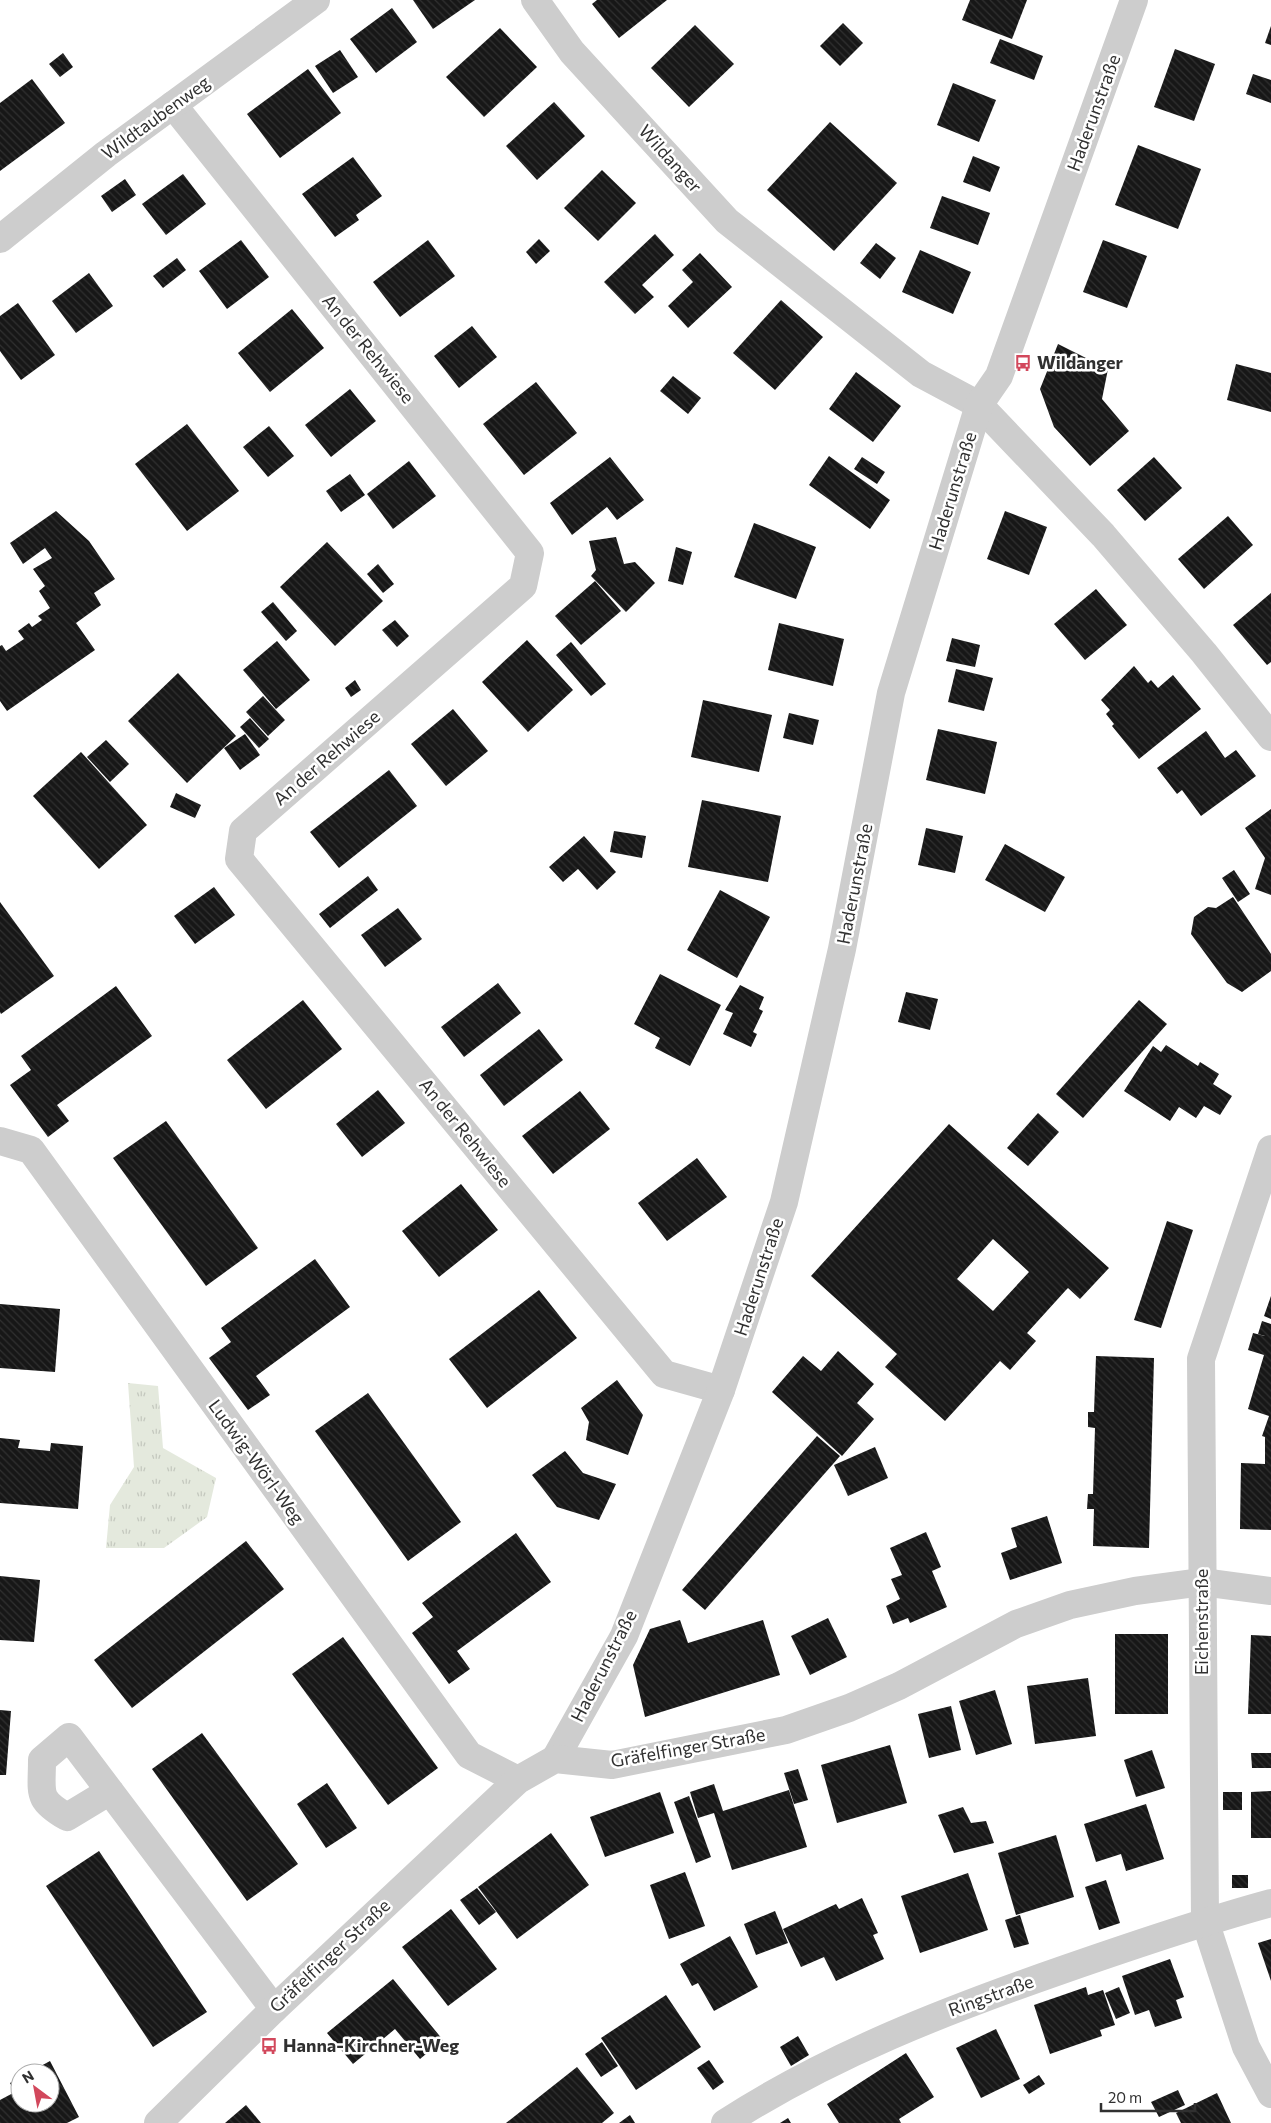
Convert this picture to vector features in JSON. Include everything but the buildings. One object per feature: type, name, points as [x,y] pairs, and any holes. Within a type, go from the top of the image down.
[{"type":"street","name":"Wildtaubenweg","points":[[0,240],[106,154],[316,0]]},
{"type":"street","name":"Wildanger","points":[[535,0],[572,52],[727,222],[921,374],[979,405],[1103,535],[1204,653],[1271,737]]},
{"type":"street","name":"Haderunstraße","points":[[555,1759],[624,1636],[721,1390],[784,1202],[842,949],[892,693],[979,405],[999,376],[1134,0]]},
{"type":"street","name":"An der Rehwiese","points":[[173,105],[530,553],[523,586],[243,831],[239,859],[664,1374],[721,1390]]},
{"type":"street","name":"Ludwig-Wörl-Weg","points":[[0,1140],[31,1150],[468,1755],[518,1780]]},
{"type":"street","name":"Eichenstraße","points":[[1271,1149],[1201,1359],[1205,1921],[1246,2047],[1271,2094]]},
{"type":"street","name":"Gräfelfinger Straße","points":[[158,2123],[274,2009],[518,1780],[555,1759],[612,1765],[786,1730],[849,1708],[899,1686],[1016,1624],[1070,1605],[1117,1595],[1202,1582],[1271,1591]]},
{"type":"street","points":[[110,1791],[274,2009]]},
{"type":"street","name":"Ringstraße","points":[[725,2123],[760,2100],[851,2053],[966,2004],[1205,1921],[1271,1903]]},
{"type":"green space","points":[[128,1383],[158,1386],[163,1448],[216,1478],[207,1517],[164,1548],[106,1548],[110,1505],[134,1467]]},
{"type":"place","name":"Wildanger","points":[[1023,363]]},
{"type":"place","name":"Hanna-Kirchner-Weg","points":[[269,2046]]}]
